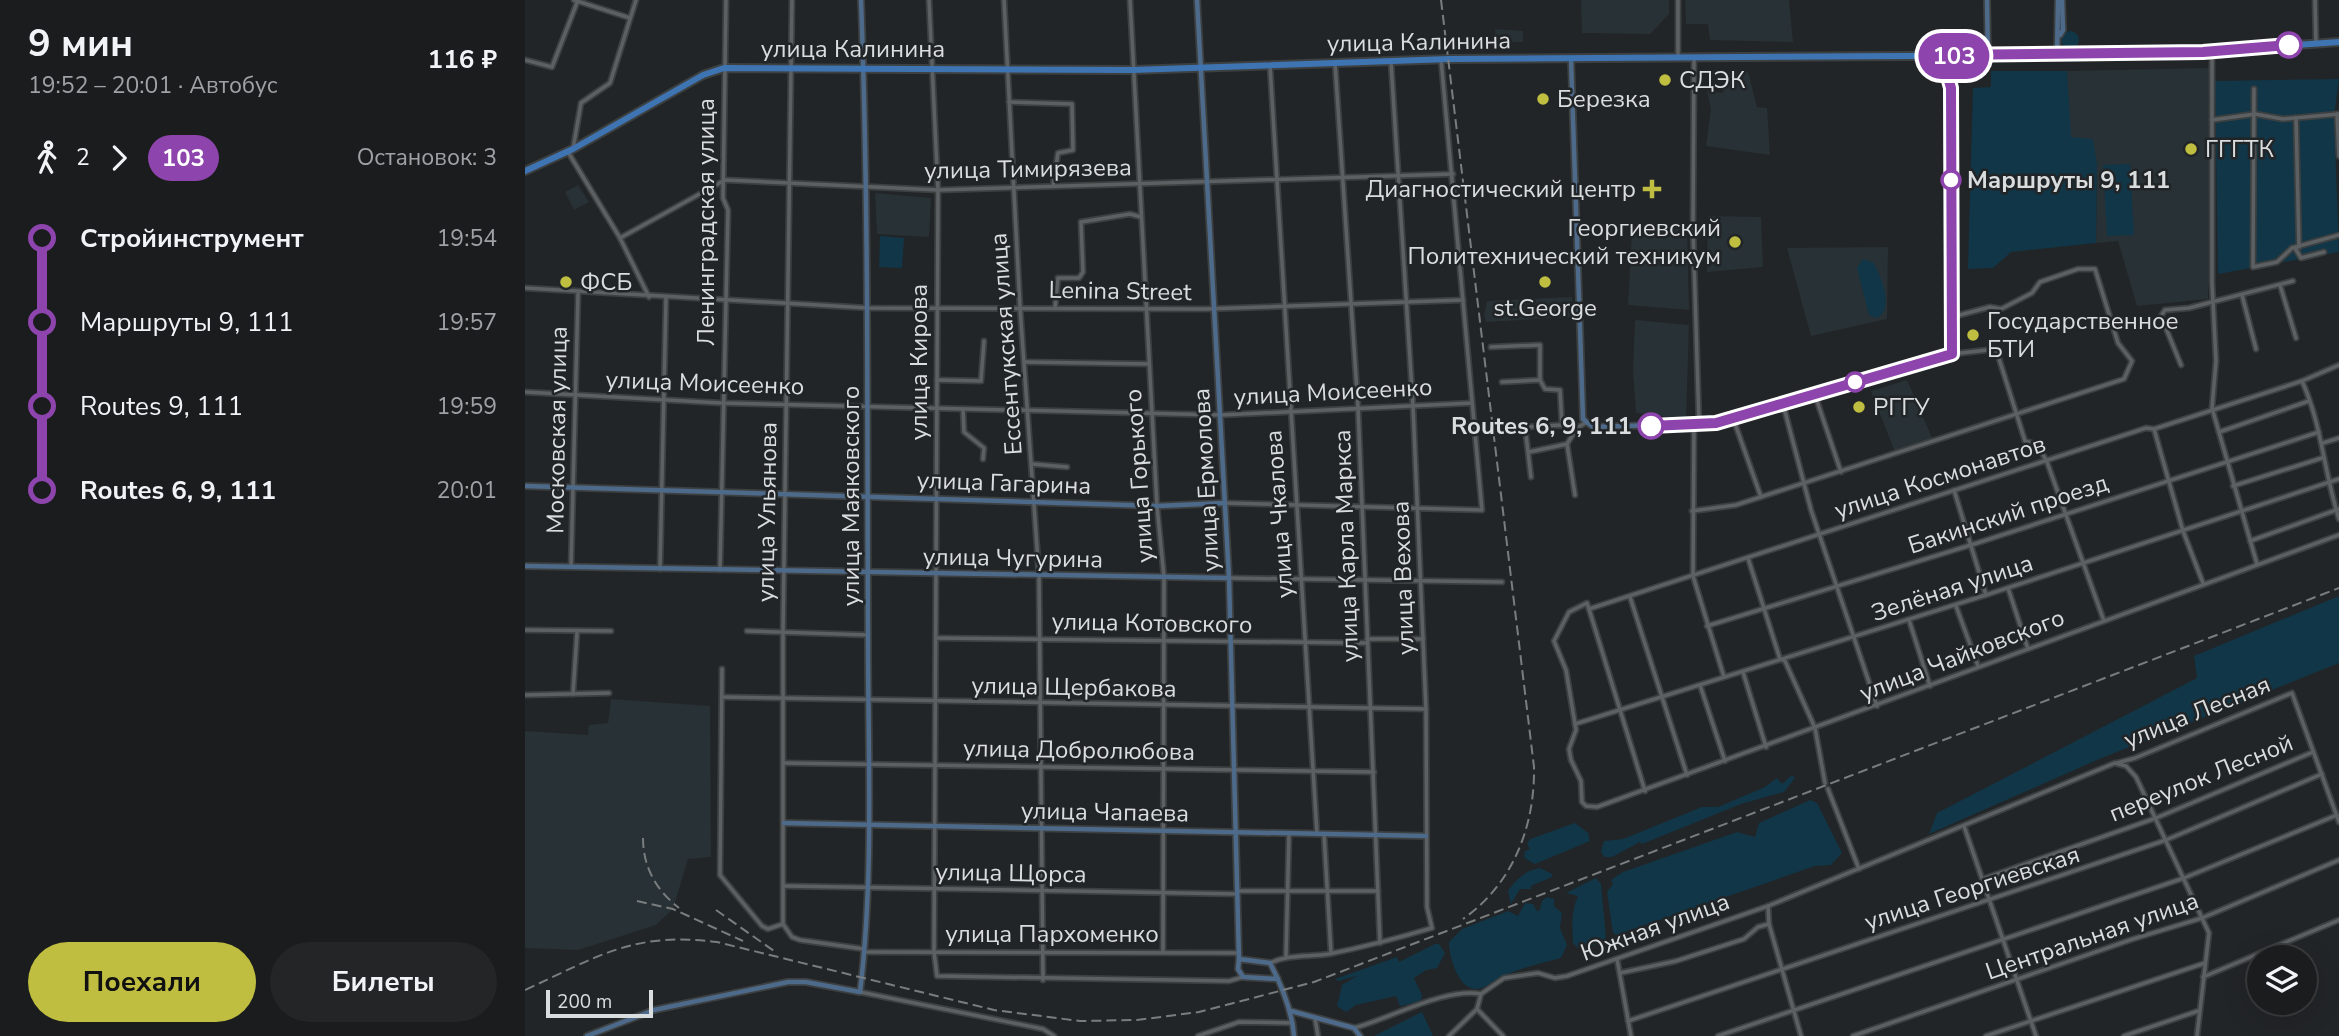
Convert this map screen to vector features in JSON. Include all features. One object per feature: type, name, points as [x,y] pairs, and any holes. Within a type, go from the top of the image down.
[{"type":"main road","name":"улица Калинина","points":[[525,170],[571,150],[703,75],[724,68],[1132,70],[1441,59],[2057,55],[2212,51],[2339,41]]},
{"type":"street","points":[[525,60],[552,67],[577,0],[630,18]]},
{"type":"street","points":[[636,0],[610,83],[581,103],[571,150],[649,297]]},
{"type":"street","name":"Ленинградская улица","points":[[720,570],[723,301],[728,210],[723,198],[726,0]]},
{"type":"street","name":"улица Ульянова","points":[[783,924],[783,632],[792,0]]},
{"type":"street","name":"улица Маяковского","points":[[860,992],[866,888],[867,635],[870,574],[869,307],[861,0]]},
{"type":"street","name":"улица Кирова","points":[[929,0],[938,190],[934,952],[937,976],[1043,979]]},
{"type":"street","name":"Ессентукская улица","points":[[1005,0],[1020,307],[1039,576],[1043,979]]},
{"type":"street","name":"улица Горького","points":[[1129,0],[1157,506],[1164,578],[1163,951]]},
{"type":"street","name":"улица Ермолова","points":[[1197,0],[1232,641],[1238,969],[1243,977]]},
{"type":"street","points":[[1678,0],[1678,58]]},
{"type":"street","points":[[1987,0],[1987,55]]},
{"type":"street","points":[[2057,55],[2059,36],[2063,30],[2060,0]]},
{"type":"street","points":[[2315,0],[2316,43]]},
{"type":"street","points":[[2212,51],[2213,302],[2216,361],[2212,408],[2239,512],[2257,564]]},
{"type":"street","points":[[1942,55],[1951,88]]},
{"type":"street","points":[[1952,354],[1951,88],[1954,65],[1961,56]]},
{"type":"street","points":[[1694,58],[1696,426],[1692,511],[1693,576],[1724,677]]},
{"type":"street","points":[[1441,59],[1472,403]]},
{"type":"street","points":[[1571,59],[1585,423]]},
{"type":"street","name":"улица Вехова","points":[[1270,963],[1286,956],[1331,953],[1380,943],[1431,928],[1427,907],[1426,709],[1418,509],[1391,61]]},
{"type":"street","name":"улица Карла Маркса","points":[[1335,63],[1358,407],[1380,943]]},
{"type":"street","name":"улица Чкалова","points":[[1270,66],[1317,834]]},
{"type":"street","points":[[2254,89],[2253,267],[2277,262],[2297,247],[2339,235]]},
{"type":"street","points":[[1009,102],[1072,104],[1073,150],[1058,153],[1053,187]]},
{"type":"street","points":[[2212,120],[2255,114],[2296,118],[2338,114],[2339,156]]},
{"type":"street","points":[[2296,118],[2297,247],[2301,258],[2324,253]]},
{"type":"street","name":"улица Тимирязева","points":[[725,180],[938,190],[1453,174]]},
{"type":"street","points":[[620,239],[725,180]]},
{"type":"street","points":[[1055,308],[1058,278],[1079,278],[1083,272],[1081,222],[1130,214],[1141,217]]},
{"type":"street","points":[[1692,511],[1713,510],[1761,497],[2017,416],[2124,379],[2132,361],[2118,343],[2095,269],[2078,269],[2040,282],[2032,293],[2001,309],[1990,307],[1952,317]]},
{"type":"street","points":[[2181,365],[2162,313],[2293,281]]},
{"type":"street","points":[[2280,285],[2296,338]]},
{"type":"street","name":"Lenina Street","points":[[525,289],[578,294],[869,307],[1146,310],[1463,300]]},
{"type":"street","name":"Московская улица","points":[[571,568],[578,294]]},
{"type":"street","points":[[2242,295],[2256,349]]},
{"type":"street","points":[[660,569],[666,298]]},
{"type":"street","points":[[937,380],[981,381],[984,341]]},
{"type":"street","points":[[1491,347],[1540,345],[1540,380],[1545,389],[1560,390],[1562,425]]},
{"type":"street","points":[[1585,423],[1593,426],[1696,426],[1783,404],[1952,354],[1996,349],[2025,441],[2038,445],[2047,462],[2104,621]]},
{"type":"street","points":[[1025,362],[1149,364]]},
{"type":"street","name":"улица Космонавтов","points":[[1575,724],[1566,670],[1554,641],[1569,612],[1587,603],[1589,609],[1954,489],[2302,381],[2339,365]]},
{"type":"street","points":[[1502,382],[1540,380]]},
{"type":"street","points":[[2302,381],[2323,443],[2322,458],[2339,519]]},
{"type":"street","name":"улица Моисеенко","points":[[525,392],[721,403],[1221,415],[1472,403]]},
{"type":"street","points":[[1815,394],[1841,472]]},
{"type":"street","points":[[2219,432],[2309,401]]},
{"type":"street","name":"улица Гагарина","points":[[525,486],[1157,506],[1225,503],[1482,510],[1472,403]]},
{"type":"street","points":[[1783,404],[1803,484],[1877,706]]},
{"type":"street","points":[[963,409],[964,432],[984,448],[983,459]]},
{"type":"street","points":[[1733,418],[1761,497]]},
{"type":"street","points":[[1575,495],[1567,444],[1577,428],[1585,423]]},
{"type":"street","points":[[1531,477],[1525,427],[1562,425],[1577,428]]},
{"type":"street","points":[[2154,429],[2183,531],[2203,583]]},
{"type":"street","name":"Бакинский проезд","points":[[1707,626],[1971,545],[2319,432]]},
{"type":"street","points":[[2323,443],[2339,438]]},
{"type":"street","points":[[1529,452],[1567,444]]},
{"type":"street","points":[[2233,486],[2322,458]]},
{"type":"street","points":[[1032,464],[1067,467]]},
{"type":"street","name":"Зелёная улица","points":[[1575,724],[2084,564],[2339,479]]},
{"type":"street","points":[[1954,489],[1986,595]]},
{"type":"street","points":[[2250,541],[2338,509]]},
{"type":"street","name":"улица Чайковского","points":[[1575,724],[1569,749],[1571,760],[1581,780],[1582,802],[1586,806],[1597,807],[2339,534]]},
{"type":"street","points":[[1748,558],[1780,659],[1785,661],[1815,728],[1825,782]]},
{"type":"street","name":"улица Чугурина","points":[[525,566],[870,574],[1501,582]]},
{"type":"street","points":[[2008,588],[2028,649]]},
{"type":"street","points":[[1630,596],[1687,775]]},
{"type":"street","points":[[1956,605],[1978,666]]},
{"type":"street","points":[[1589,609],[1645,791]]},
{"type":"street","points":[[1909,620],[1930,686]]},
{"type":"street","points":[[525,630],[611,631]]},
{"type":"street","points":[[747,631],[867,635]]},
{"type":"street","points":[[573,694],[577,632]]},
{"type":"street","name":"улица Котовского","points":[[936,638],[1305,642],[1423,639]]},
{"type":"street","points":[[722,669],[720,875],[762,926],[768,929],[783,924]]},
{"type":"street","points":[[1743,672],[1766,747]]},
{"type":"street","points":[[1700,685],[1725,761]]},
{"type":"street","points":[[525,695],[609,692]]},
{"type":"street","name":"улица Лесная","points":[[1964,826],[2292,693],[2313,752]]},
{"type":"street","name":"улица Щербакова","points":[[722,697],[868,702],[1426,709]]},
{"type":"street","points":[[2313,752],[2339,822]]},
{"type":"street","name":"переулок Лесной","points":[[1983,878],[2156,818],[2313,752]]},
{"type":"street","points":[[2130,769],[2135,758]]},
{"type":"street","name":"улица Добролюбова","points":[[784,763],[1374,772]]},
{"type":"street","points":[[2115,763],[2130,769],[2156,818],[2209,933],[2197,1036]]},
{"type":"street","name":"улица Георгиевская","points":[[1628,1021],[2166,840],[2322,774]]},
{"type":"street","points":[[1828,789],[1859,869]]},
{"type":"street","points":[[1718,1036],[2184,878],[2337,815]]},
{"type":"street","name":"улица Чапаева","points":[[784,823],[1426,836]]},
{"type":"street","points":[[1964,826],[2036,1036]]},
{"type":"street","name":"Южная улица","points":[[1354,1028],[1442,998],[1471,992],[1481,994],[1504,978],[1538,973],[1555,978],[1567,976],[1768,906],[1964,826]]},
{"type":"street","points":[[1286,956],[1289,833]]},
{"type":"street","points":[[1324,834],[1331,953]]},
{"type":"street","name":"Центральная улица","points":[[1853,1036],[2202,918],[2339,860]]},
{"type":"street","name":"улица Щорса","points":[[785,886],[1163,893],[1378,891]]},
{"type":"street","points":[[1768,906],[1769,924],[1801,1036]]},
{"type":"street","points":[[2203,978],[2339,920]]},
{"type":"street","name":"улица Пархоменко","points":[[783,924],[792,937],[864,951],[1239,953]]},
{"type":"street","points":[[1620,973],[1659,966],[1720,947],[1748,937],[1758,927],[1769,924]]},
{"type":"street","points":[[1617,959],[1631,1036]]},
{"type":"street","points":[[1239,960],[1270,963],[1290,1011],[1295,1036]]},
{"type":"street","points":[[1986,1036],[2205,963]]},
{"type":"street","points":[[1043,979],[1278,979]]},
{"type":"street","points":[[587,1036],[654,1010],[788,982],[806,982],[1043,1029],[1053,1036]]},
{"type":"street","points":[[1448,1036],[1477,1009],[1481,994]]},
{"type":"street","points":[[1477,1009],[1503,1036]]},
{"type":"street","points":[[1290,1011],[1354,1028],[1360,1036]]},
{"type":"street","points":[[2124,1036],[2198,1011]]},
{"type":"street","points":[[1315,1018],[1318,1036]]},
{"type":"street","points":[[1198,1036],[1238,1022],[1293,1024]]},
{"type":"shaded area","points":[[1581,0],[1669,0],[1669,14],[1650,34],[1582,33]]},
{"type":"shaded area","points":[[1685,0],[1789,0],[1793,42],[1710,40],[1708,24],[1686,24]]},
{"type":"shaded area","points":[[1495,29],[1523,31],[1523,42],[1496,42]]},
{"type":"shaded area","points":[[2070,31],[2076,34],[2079,40],[2076,46],[2070,49],[2064,46],[2061,40],[2064,34]]},
{"type":"shaded area","points":[[2209,68],[2208,299],[2137,306],[2118,241],[2096,243],[2097,164],[2070,160],[2067,71]]},
{"type":"shaded area","points":[[1991,71],[2067,71],[2071,137],[2093,139],[2097,164],[2096,243],[2011,252],[1993,268],[1968,269],[1973,88],[1991,87]]},
{"type":"shaded area","points":[[1724,72],[1748,72],[1757,107],[1767,108],[1770,155],[1706,146],[1711,109],[1707,91],[1723,93]]},
{"type":"shaded area","points":[[2339,79],[2334,116],[2339,252],[2218,274],[2215,81]]},
{"type":"shaded area","points":[[2130,164],[2134,235],[2107,236],[2103,165]]},
{"type":"shaded area","points":[[578,185],[589,202],[574,210],[565,192]]},
{"type":"shaded area","points":[[875,193],[931,198],[929,237],[877,234]]},
{"type":"shaded area","name":"Георгиевский Политехнический техникум","points":[[1708,216],[1761,217],[1763,267],[1707,272]]},
{"type":"shaded area","points":[[1687,228],[1689,310],[1628,305],[1632,230]]},
{"type":"shaded area","points":[[880,236],[904,238],[902,268],[879,267]]},
{"type":"shaded area","points":[[1888,247],[1887,319],[1811,336],[1787,248]]},
{"type":"shaded area","points":[[1863,259],[1874,263],[1885,292],[1885,307],[1877,318],[1869,315],[1857,268]]},
{"type":"shaded area","points":[[1572,297],[1573,317],[1486,322],[1484,315],[1487,301]]},
{"type":"shaded area","points":[[1635,320],[1689,325],[1686,419],[1636,413],[1633,370]]},
{"type":"shaded area","points":[[1907,380],[1933,440],[1895,452],[1871,391]]},
{"type":"shaded area","points":[[2339,596],[2339,663],[2097,760],[1929,834],[1937,813],[2197,678],[2194,656]]},
{"type":"shaded area","points":[[611,699],[710,706],[711,857],[688,859],[673,909],[656,925],[578,950],[525,948],[525,731],[588,735],[589,725],[608,723]]},
{"type":"shaded area","points":[[1792,775],[1795,778],[1784,792],[1741,804],[1642,844],[1640,842],[1612,857],[1604,857],[1601,851],[1604,841],[1623,839],[1702,807],[1718,807],[1765,787],[1777,778],[1782,784]]},
{"type":"shaded area","points":[[1810,800],[1817,803],[1842,853],[1831,865],[1815,866],[1616,935],[1613,933],[1607,892],[1613,884],[1611,880],[1623,872],[1737,832],[1755,837],[1759,823]]},
{"type":"shaded area","points":[[1575,823],[1588,833],[1590,841],[1535,864],[1524,858],[1525,851],[1530,849],[1527,843],[1530,839]]},
{"type":"shaded area","points":[[1540,868],[1552,874],[1552,877],[1531,886],[1531,889],[1520,889],[1511,904],[1508,891],[1511,887],[1526,873]]},
{"type":"shaded area","points":[[1596,878],[1601,884],[1606,938],[1587,949],[1578,948],[1573,943],[1572,924],[1578,896],[1566,893]]},
{"type":"shaded area","points":[[1547,897],[1554,899],[1554,906],[1562,913],[1560,928],[1567,945],[1561,958],[1510,973],[1478,989],[1471,988],[1460,979],[1453,964],[1449,942],[1462,929],[1508,911],[1518,916],[1525,903],[1533,904],[1537,911],[1540,910],[1542,901]]},
{"type":"shaded area","points":[[1439,944],[1445,953],[1437,968],[1426,970],[1414,978],[1422,995],[1421,1002],[1400,1006],[1396,996],[1356,1005],[1346,1012],[1337,1006],[1342,985],[1357,976],[1338,981],[1335,979],[1397,957],[1399,962]]},
{"type":"shaded area","points":[[1422,1012],[1433,1036],[1374,1036]]},
{"type":"railway","points":[[1441,0],[1534,767],[1530,811],[1518,852],[1495,889],[1463,919]]},
{"type":"railway","points":[[525,990],[617,950],[662,940],[688,940],[717,942],[994,1010],[1080,1021],[1137,1020],[1199,1012],[1314,982],[2339,588]]},
{"type":"railway","points":[[643,838],[645,859],[652,877],[664,894],[679,908]]},
{"type":"railway","points":[[637,901],[673,909],[743,941]]},
{"type":"railway","points":[[716,910],[774,951]]},
{"type":"bus line","name":"103","points":[[1651,426],[1716,423],[1952,354],[1951,88],[1942,55],[2203,52],[2289,45]]},
{"type":"place","name":"СДЭК","points":[[1665,80]]},
{"type":"place","name":"Березка","points":[[1543,99]]},
{"type":"place","name":"ГГГТК","points":[[2191,149]]},
{"type":"place","name":"Маршруты 9, 111","points":[[1951,180]]},
{"type":"place","name":"Диагностический центр","points":[[1652,189]]},
{"type":"place","name":"Георгиевский Политехнический техникум","points":[[1735,242]]},
{"type":"place","name":"ФСБ","points":[[566,282]]},
{"type":"place","name":"st.George","points":[[1545,282]]},
{"type":"place","name":"Государственное БТИ","points":[[1973,335]]},
{"type":"place","name":"РГГУ","points":[[1859,407]]},
{"type":"place","name":"Routes 6, 9, 111","points":[[1651,426]]}]
